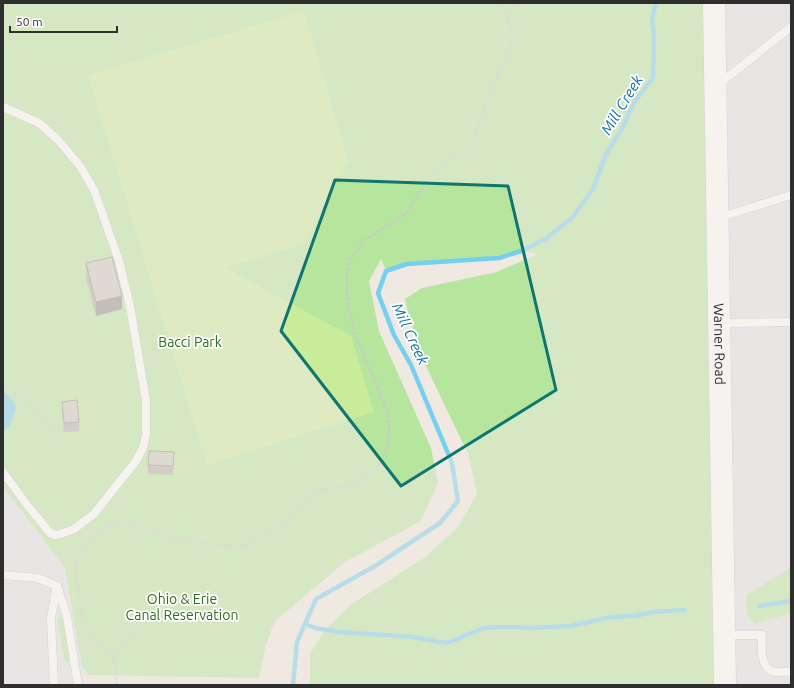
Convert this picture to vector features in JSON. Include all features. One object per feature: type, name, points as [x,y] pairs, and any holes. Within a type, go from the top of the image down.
[{"type":"main road","name":"Warner Road","points":[[714,3],[725,685]]},
{"type":"lane","points":[[715,87],[791,28]]},
{"type":"lane","points":[[3,107],[39,123],[58,140],[80,166],[94,190],[119,261],[128,298],[142,376],[147,418],[146,435],[136,461],[94,514],[68,532],[55,535],[50,533],[3,472]]},
{"type":"lane","points":[[717,218],[791,195]]},
{"type":"lane","points":[[719,323],[791,322]]},
{"type":"lane","points":[[3,575],[38,578],[57,586],[67,617],[78,685]]},
{"type":"lane","points":[[54,685],[51,618],[57,586]]},
{"type":"lane","points":[[724,635],[762,635],[763,661],[766,667],[772,671],[791,672]]},
{"type":"path","points":[[117,685],[115,664],[112,657],[92,638],[82,619],[76,573],[77,559],[86,544],[99,530],[118,523],[126,523],[157,532],[172,540],[219,545],[239,546],[249,544],[287,521],[318,491],[342,487],[358,481],[379,466],[388,448],[390,423],[388,410],[355,335],[347,298],[347,273],[350,260],[366,239],[396,221],[408,211],[429,179],[444,162],[461,152],[473,140],[495,81],[510,53],[512,28],[508,18],[495,3]]},
{"type":"path","points":[[508,18],[516,3]]},
{"type":"path","points":[[3,383],[60,437]]},
{"type":"path","points":[[112,657],[124,640],[131,635],[143,615]]},
{"type":"highlighted area","points":[[335,180],[508,186],[556,390],[401,486],[281,331]]},
{"type":"shaded area","points":[[714,3],[791,3],[791,685],[725,685]]},
{"type":"shaded area","points":[[3,487],[65,568],[85,685],[3,685]]},
{"type":"green space","points":[[3,3],[714,3],[725,685],[310,685],[310,654],[324,631],[350,605],[424,558],[458,527],[477,494],[469,456],[425,364],[405,299],[422,288],[497,272],[538,254],[521,251],[499,258],[407,264],[386,271],[381,259],[369,281],[379,331],[431,448],[438,483],[421,521],[345,562],[275,621],[266,644],[259,678],[89,675],[82,667],[65,568],[3,487]]},
{"type":"green space","name":"Bacci Park","points":[[304,11],[348,160],[303,244],[226,268],[351,336],[374,412],[207,465],[88,75]]},
{"type":"green space","points":[[791,567],[791,613],[755,624],[749,617],[746,607],[747,595]]},
{"type":"green space","points":[[60,616],[65,618],[72,659],[69,663],[64,660],[57,620]]},
{"type":"water","points":[[3,390],[14,402],[16,409],[10,424],[7,429],[3,431]]},
{"type":"building","points":[[112,257],[122,296],[96,302],[86,263]]},
{"type":"building","points":[[77,400],[79,422],[64,423],[62,402]]},
{"type":"building","points":[[149,451],[174,452],[173,466],[148,465]]},
{"type":"waterway","name":"Mill Creek","points":[[293,685],[297,642],[316,599],[375,566],[440,523],[458,501],[452,463],[411,365],[394,335],[378,293],[386,271],[407,264],[499,258],[521,251],[545,239],[572,218],[593,189],[606,154],[623,127],[633,104],[653,78],[654,37],[652,19],[656,3]]},
{"type":"waterway","points":[[759,606],[791,601]]},
{"type":"waterway","points":[[305,624],[315,628],[339,632],[413,637],[447,643],[484,628],[571,626],[610,617],[634,616],[653,612],[685,610]]},
{"type":"park label","name":"Ohio & Erie Canal Reservation","points":[[182,608]]}]
